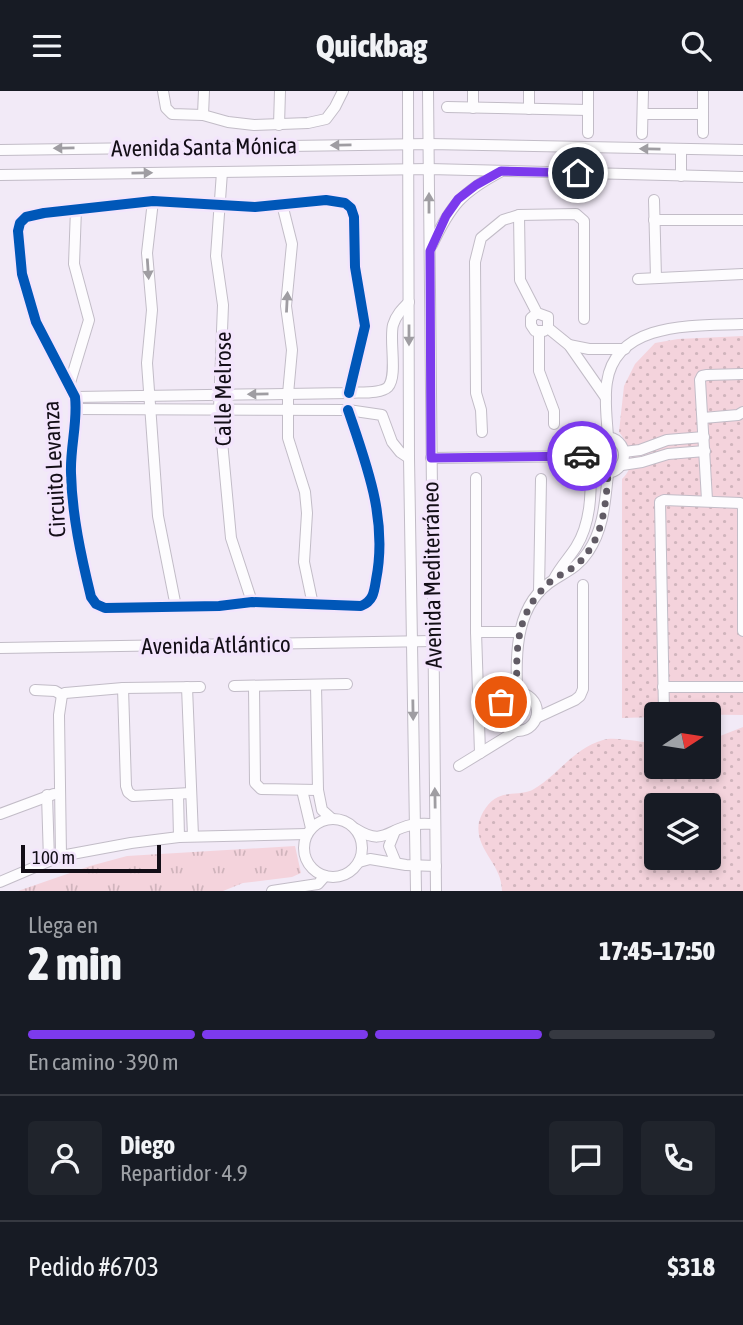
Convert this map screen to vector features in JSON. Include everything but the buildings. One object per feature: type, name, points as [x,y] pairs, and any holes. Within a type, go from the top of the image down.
[{"type":"street","points":[[163,91],[166,108],[172,114],[203,115],[228,122],[279,125],[326,119],[343,91]]},
{"type":"street","points":[[203,115],[204,91]]},
{"type":"street","points":[[279,125],[280,91]]},
{"type":"street","name":"Avenida Mediterráneo","points":[[408,91],[409,458],[416,891]]},
{"type":"street","name":"Avenida Mediterráneo","points":[[428,91],[436,891]]},
{"type":"street","points":[[473,91],[473,107]]},
{"type":"street","points":[[529,91],[529,109]]},
{"type":"street","points":[[588,91],[588,133]]},
{"type":"street","points":[[642,134],[643,91]]},
{"type":"street","points":[[703,91],[703,133]]},
{"type":"street","points":[[447,107],[588,110]]},
{"type":"street","points":[[643,114],[703,114]]},
{"type":"street","points":[[429,144],[743,150]]},
{"type":"street","name":"Avenida Santa Mónica","points":[[0,150],[429,144]]},
{"type":"street","points":[[681,149],[681,176]]},
{"type":"street","points":[[429,169],[743,177]]},
{"type":"street","name":"Avenida Santa Mónica","points":[[0,175],[429,169]]},
{"type":"street","points":[[430,251],[446,216],[458,199],[501,171]]},
{"type":"street","name":"Calle Melrose","points":[[222,172],[216,256],[223,305],[219,409],[231,538],[252,603]]},
{"type":"street","name":"Circuito Levanza","points":[[348,410],[374,489],[379,519],[380,559],[373,597],[368,603],[361,606],[252,603],[105,608],[96,604],[90,597],[77,539],[71,471],[73,397],[36,322],[22,274],[18,231],[20,223],[26,217],[153,201],[255,207],[326,200],[345,202],[354,217],[355,267],[365,326],[349,393]]},
{"type":"street","points":[[654,200],[656,278]]},
{"type":"street","points":[[153,201],[147,253],[152,310],[147,363],[158,516],[176,607]]},
{"type":"street","points":[[282,204],[292,244],[286,306],[292,350],[287,409],[288,438],[305,492],[307,513],[304,562],[313,605]]},
{"type":"street","points":[[73,397],[89,320],[88,308],[74,264],[75,209]]},
{"type":"street","points":[[519,215],[520,280],[537,313],[530,322],[532,329],[543,330],[569,345],[589,349],[625,349]]},
{"type":"street","points":[[482,432],[481,410],[475,393],[475,262],[481,238],[503,220],[519,215],[581,216],[584,221],[584,319]]},
{"type":"street","points":[[654,220],[743,221]]},
{"type":"street","points":[[638,279],[743,274]]},
{"type":"street","points":[[73,397],[349,393],[387,388],[392,373],[392,328],[397,315],[409,302]]},
{"type":"street","points":[[608,437],[607,381],[612,364],[625,349],[645,335],[666,328],[743,324]]},
{"type":"street","points":[[543,330],[539,371],[554,411],[554,424]]},
{"type":"street","points":[[569,345],[606,398]]},
{"type":"street","points":[[707,500],[700,380],[702,376],[743,374]]},
{"type":"street","points":[[73,397],[152,410],[348,410]]},
{"type":"street","name":"Avenida Mediterráneo","points":[[348,410],[382,415],[392,442],[409,458]]},
{"type":"street","points":[[703,418],[738,415],[743,412]]},
{"type":"street","points":[[554,579],[576,547],[586,524],[591,501],[589,461],[594,441],[608,437],[621,443],[624,452],[622,465]]},
{"type":"street","points":[[624,452],[640,450],[656,443],[704,437]]},
{"type":"street","points":[[656,443],[659,456]]},
{"type":"street","points":[[431,458],[589,461],[598,472],[608,474],[622,465],[659,456],[705,451]]},
{"type":"street","points":[[517,692],[516,645],[525,616],[539,592],[554,579],[578,565],[589,551],[598,534],[605,506],[608,474]]},
{"type":"street","points":[[476,478],[476,632],[480,753]]},
{"type":"street","points":[[539,592],[541,479]]},
{"type":"street","points":[[664,702],[659,506],[664,500],[735,501],[743,507],[743,631]]},
{"type":"street","points":[[536,718],[575,700],[583,689],[583,585]]},
{"type":"street","points":[[476,632],[519,632]]},
{"type":"street","name":"Avenida Atlántico","points":[[0,648],[433,641]]},
{"type":"street","points":[[234,686],[346,684]]},
{"type":"street","points":[[316,685],[318,790],[322,810],[331,818]]},
{"type":"street","points":[[254,686],[255,783],[261,789],[318,790]]},
{"type":"street","points":[[187,687],[193,836]]},
{"type":"street","points":[[62,695],[123,688],[200,687]]},
{"type":"street","points":[[663,687],[743,687]]},
{"type":"street","points":[[123,688],[128,792],[133,796],[191,793]]},
{"type":"street","points":[[35,690],[55,691],[62,695]]},
{"type":"street","points":[[459,766],[516,731],[529,728],[537,712],[533,700],[517,692],[505,697],[499,708],[501,721],[516,731]]},
{"type":"street","points":[[61,856],[59,715],[62,695]]},
{"type":"street","points":[[302,790],[309,831],[304,849],[309,876],[304,888]]},
{"type":"street","points":[[0,814],[47,795],[60,793]]},
{"type":"street","points":[[178,794],[179,837]]},
{"type":"street","points":[[47,795],[50,860]]},
{"type":"street","points":[[0,882],[61,856],[179,837],[309,831],[320,821],[331,818],[346,821],[371,837],[381,837],[414,824],[435,824]]},
{"type":"street","points":[[356,829],[363,844],[359,862]]},
{"type":"street","points":[[395,831],[389,846],[396,863]]},
{"type":"street","points":[[272,891],[321,884],[345,875],[359,862],[370,859],[436,866]]},
{"type":"street","points":[[308,863],[321,884]]},
{"type":"green space","points":[[743,336],[743,715],[721,715],[721,702],[644,702],[644,717],[622,718],[622,479],[631,462],[627,444],[619,432],[624,386],[635,364],[655,343],[678,339]]},
{"type":"green space","points":[[743,727],[743,891],[502,891],[498,872],[480,841],[479,822],[488,804],[502,795],[534,789],[583,749],[603,740],[644,742],[644,779],[721,779],[721,736]]},
{"type":"green space","points":[[295,846],[301,873],[292,877],[243,883],[223,891],[18,891],[127,856]]},
{"type":"cycle path","points":[[348,410],[374,493],[377,515],[379,558],[374,589],[368,602],[361,606],[252,602],[219,606],[105,608],[96,604],[87,582],[73,504],[71,463],[76,416],[75,397],[36,322],[22,274],[18,231],[20,223],[26,217],[44,213],[153,201],[255,207],[326,200],[345,203],[351,208],[354,217],[355,267],[365,326],[349,393]]},
{"type":"way so far","points":[[501,702],[505,697],[517,692],[516,645],[525,616],[539,592],[554,579],[578,565],[598,534],[605,506],[608,474],[595,470],[587,456],[582,456]]},
{"type":"route","points":[[578,173],[501,171],[458,199],[446,216],[430,251],[431,458],[582,456]]}]
